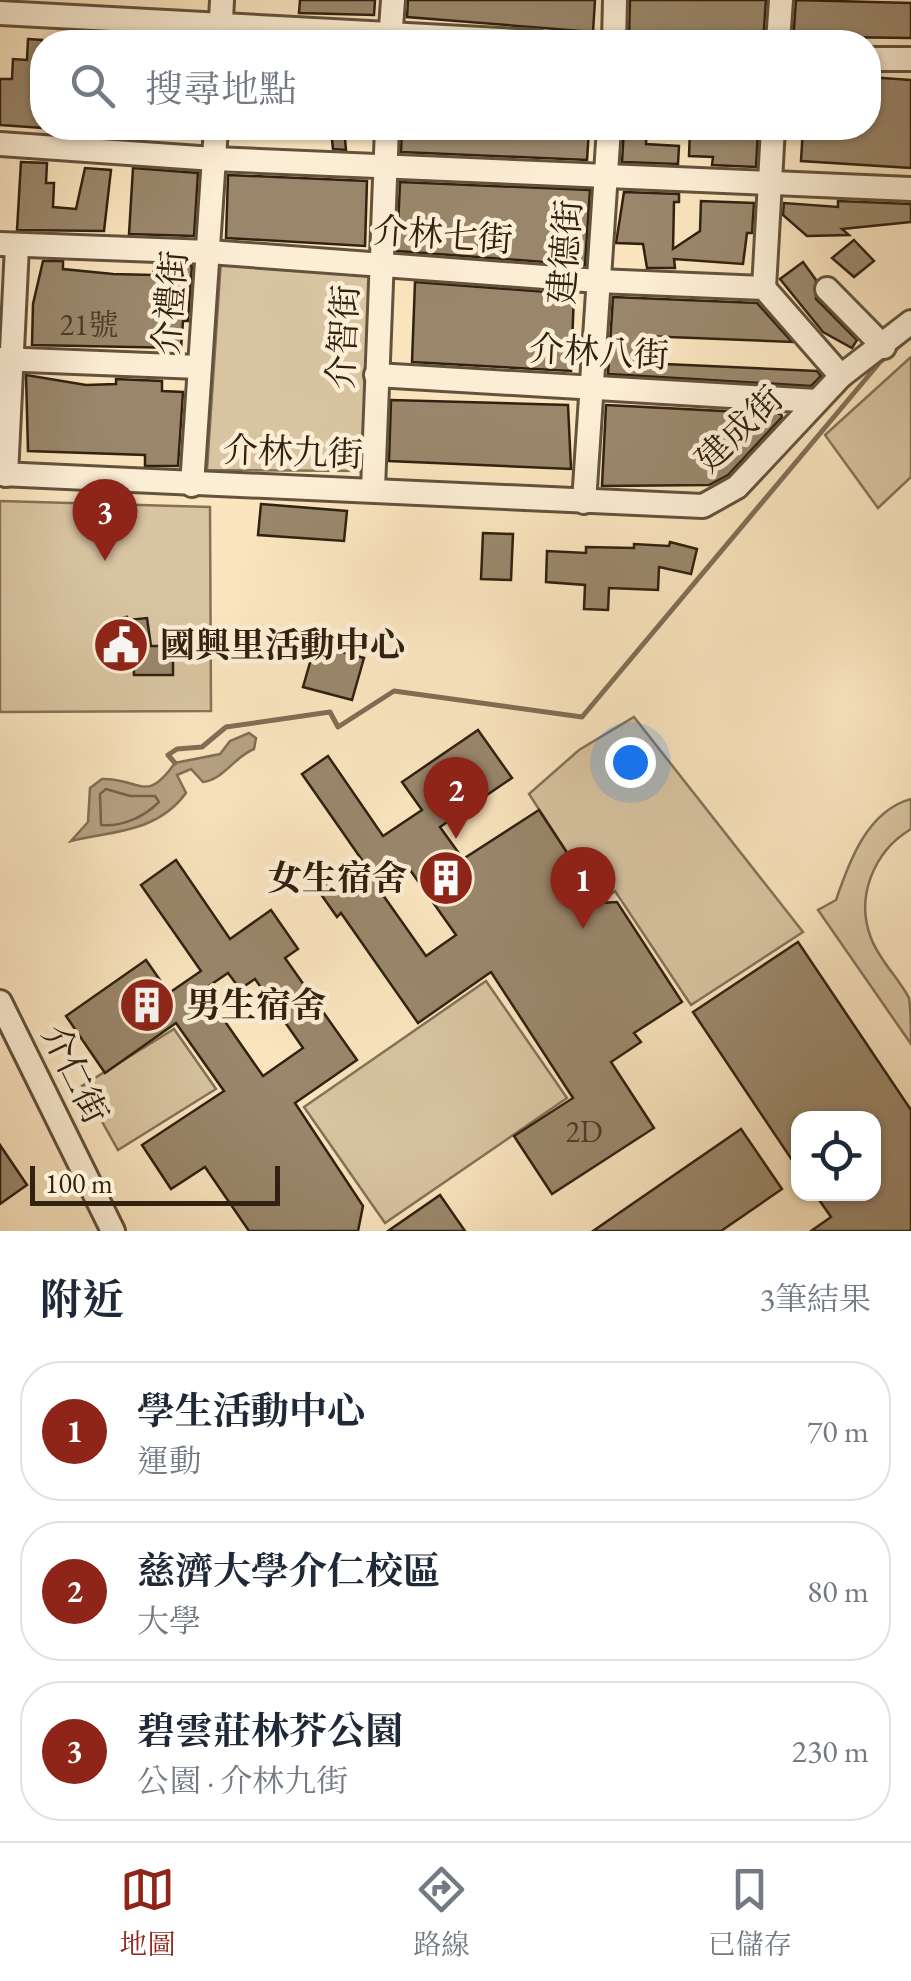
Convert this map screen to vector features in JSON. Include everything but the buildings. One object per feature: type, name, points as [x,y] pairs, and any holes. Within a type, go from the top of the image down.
[{"type":"street","points":[[220,30],[222,0]]},
{"type":"street","points":[[391,30],[393,0]]},
{"type":"street","points":[[615,30],[616,0]]},
{"type":"street","points":[[779,30],[781,0]]},
{"type":"street","points":[[11,9],[180,30]]},
{"type":"street","points":[[881,59],[911,59]]},
{"type":"street","name":"介禮街","points":[[192,485],[215,140]]},
{"type":"street","name":"介智街","points":[[373,489],[386,140]]},
{"type":"street","name":"建德街","points":[[584,502],[608,140]]},
{"type":"street","points":[[772,140],[764,288],[841,376]]},
{"type":"street","points":[[0,144],[214,159],[911,189]]},
{"type":"street","points":[[3,474],[9,245]]},
{"type":"street","name":"介林七街","points":[[9,245],[210,252],[598,281],[764,288]]},
{"type":"street","points":[[827,289],[884,347]]},
{"type":"street","name":"建成街","points":[[584,502],[703,506],[724,498],[841,376],[884,347],[911,322]]},
{"type":"street","points":[[4,360],[200,366]]},
{"type":"street","name":"介林八街","points":[[376,375],[817,401]]},
{"type":"street","name":"介林九街","points":[[3,474],[584,502]]},
{"type":"street","name":"介仁街","points":[[0,1002],[113,1231]]},
{"type":"shaded area","points":[[221,260],[375,270],[367,471],[207,470]]},
{"type":"shaded area","points":[[911,357],[911,477],[878,508],[825,435]]},
{"type":"shaded area","points":[[0,501],[210,507],[211,711],[0,712]]},
{"type":"shaded area","points":[[634,717],[803,932],[691,1005],[615,891],[600,903],[529,794],[579,750]]},
{"type":"shaded area","points":[[911,799],[911,829],[878,862],[865,907],[874,946],[909,998],[911,1044],[818,910],[836,900],[871,826],[896,805]]},
{"type":"shaded area","points":[[486,981],[567,1098],[385,1223],[304,1107]]},
{"type":"shaded area","points":[[174,1029],[216,1089],[118,1150],[82,1086]]},
{"type":"water","points":[[249,733],[256,738],[254,749],[217,777],[203,782],[191,769],[177,775],[186,793],[161,816],[133,828],[71,841],[88,822],[90,788],[102,779],[149,786],[165,776],[175,763],[220,754],[230,741]]},
{"type":"waterway","points":[[175,763],[168,755],[177,749],[202,747],[226,727],[330,712],[338,727],[394,691],[582,717],[880,362],[911,336]]},
{"type":"place","name":"碧雲莊林芥公園","points":[[105,561]]},
{"type":"place","name":"國興里活動中心","points":[[121,645]]},
{"type":"place","name":"慈濟大學介仁校區","points":[[456,839]]},
{"type":"place","name":"女生宿舍","points":[[446,878]]},
{"type":"place","name":"學生活動中心","points":[[583,929]]},
{"type":"place","name":"男生宿舍","points":[[147,1005]]}]
